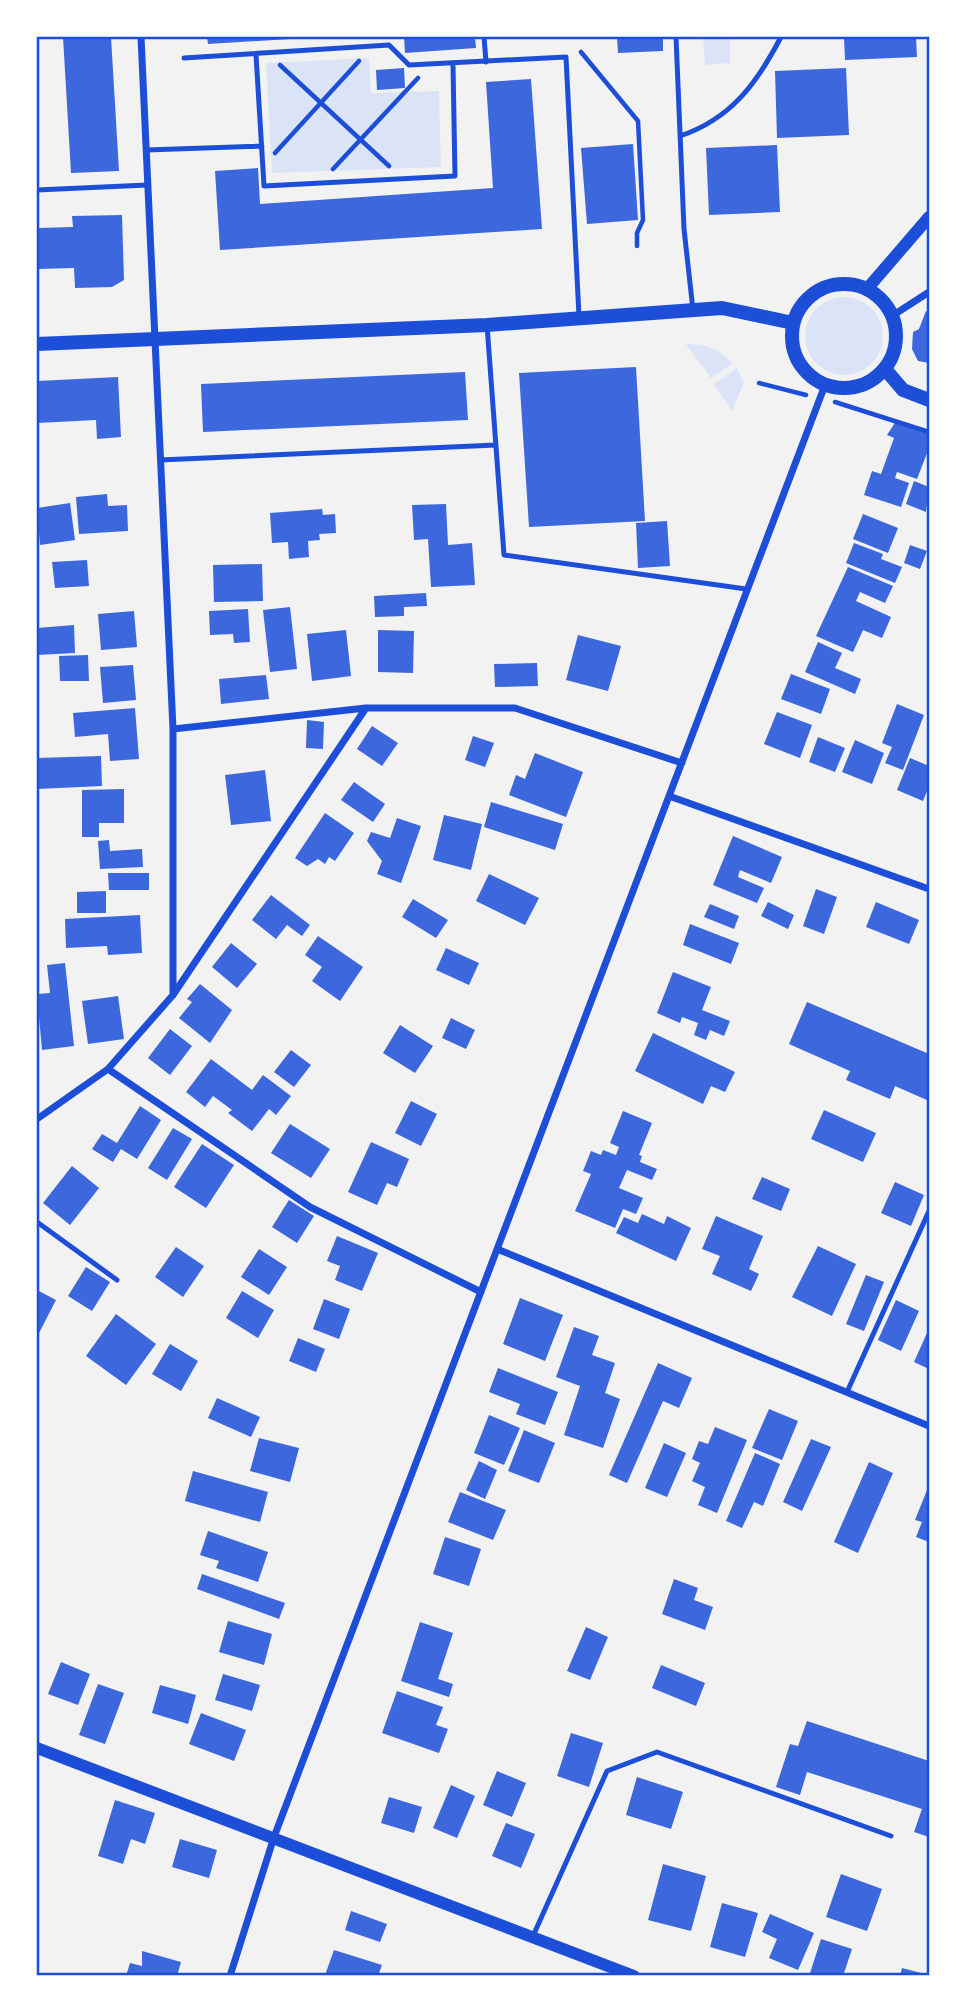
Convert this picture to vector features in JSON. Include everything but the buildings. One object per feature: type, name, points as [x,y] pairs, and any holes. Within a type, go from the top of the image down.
[{"type":"main road","points":[[842,284],[867,289],[882,300],[892,316],[895,349],[885,369],[870,382],[823,392],[798,361],[791,335],[793,323],[800,307],[816,291],[842,284]]},
{"type":"main road","points":[[37,344],[487,325],[722,309],[793,323]]},
{"type":"main road","points":[[885,369],[903,390],[929,400]]},
{"type":"street","points":[[141,37],[173,729],[173,995]]},
{"type":"street","points":[[867,289],[929,217]]},
{"type":"street","points":[[892,316],[929,292]]},
{"type":"street","points":[[230,1976],[274,1837],[823,392]]},
{"type":"street","points":[[173,729],[366,708],[515,709],[682,763]]},
{"type":"street","points":[[37,1119],[108,1069],[173,995],[366,708]]},
{"type":"street","points":[[669,796],[929,889]]},
{"type":"street","points":[[108,1069],[310,1207],[481,1292]]},
{"type":"street","points":[[497,1249],[929,1426]]},
{"type":"street","points":[[37,1748],[634,1976]]},
{"type":"lane","points":[[484,37],[485,62]]},
{"type":"lane","points":[[676,37],[684,229],[693,310]]},
{"type":"lane","points":[[680,136],[711,121],[742,99],[781,37]]},
{"type":"lane","points":[[184,58],[389,45],[409,65],[453,65],[566,57],[579,319]]},
{"type":"lane","points":[[256,55],[264,186],[455,176],[453,65]]},
{"type":"lane","points":[[146,150],[262,146]]},
{"type":"lane","points":[[37,190],[148,185]]},
{"type":"lane","points":[[487,325],[503,555],[746,589]]},
{"type":"lane","points":[[160,460],[496,445]]},
{"type":"lane","points":[[847,1392],[929,1211]]},
{"type":"lane","points":[[37,1222],[117,1280]]},
{"type":"lane","points":[[532,1937],[607,1771],[657,1752],[891,1836]]},
{"type":"path","points":[[574,44],[638,121],[643,220],[637,233],[637,246]]},
{"type":"path","points":[[263,167],[372,46]]},
{"type":"path","points":[[268,54],[403,179]]},
{"type":"path","points":[[321,183],[430,65]]},
{"type":"path","points":[[759,383],[823,392],[929,432]]},
{"type":"shaded area","points":[[703,37],[730,37],[730,63],[705,65]]},
{"type":"shaded area","points":[[369,58],[371,93],[439,91],[441,167],[272,173],[266,63]]},
{"type":"shaded area","points":[[844,297],[859,300],[871,309],[880,321],[883,336],[880,351],[871,363],[859,372],[844,375],[829,372],[817,363],[808,351],[805,336],[808,321],[817,309],[829,300]]},
{"type":"shaded area","points":[[686,344],[712,348],[733,363],[711,378]]},
{"type":"shaded area","points":[[737,368],[744,382],[732,411],[714,384]]}]
